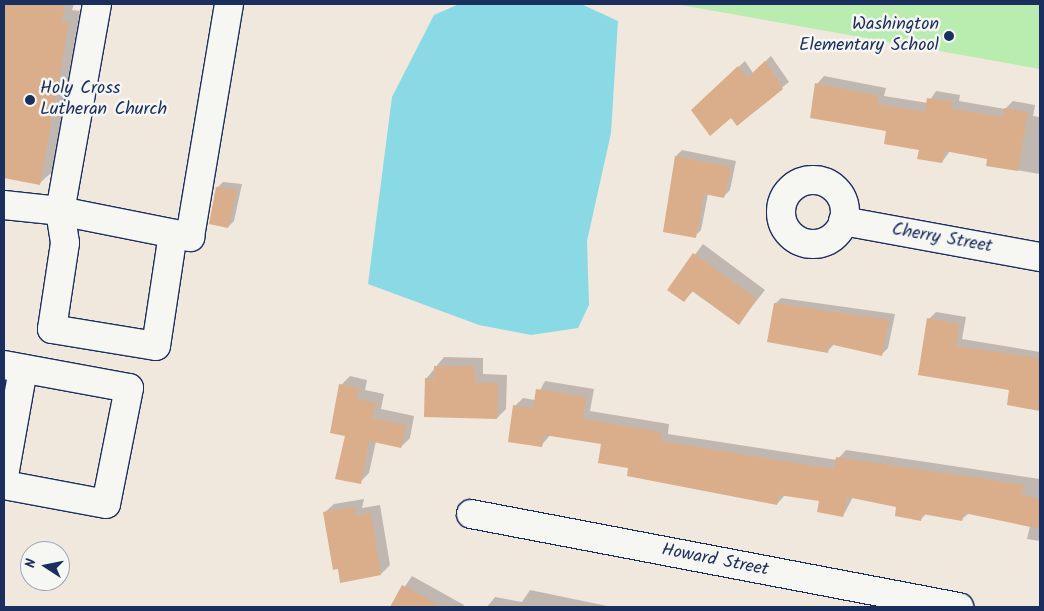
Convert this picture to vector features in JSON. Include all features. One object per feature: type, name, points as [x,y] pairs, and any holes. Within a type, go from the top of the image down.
[{"type":"street","points":[[97,4],[60,211],[65,243],[52,330],[156,346],[174,234]]},
{"type":"street","points":[[4,205],[60,211],[190,238],[229,4]]},
{"type":"street","name":"Cherry Street","points":[[844,220],[1040,257]]},
{"type":"street","points":[[4,476],[14,367],[129,388],[106,504],[4,486]]},
{"type":"street","name":"Howard Street","points":[[472,514],[959,607]]},
{"type":"green space","name":"Washington Elementary School","points":[[675,4],[1040,4],[1040,69]]},
{"type":"water","points":[[459,4],[581,4],[618,21],[611,133],[587,241],[589,305],[578,328],[531,335],[479,325],[368,284],[392,97],[434,15]]},
{"type":"building","name":"Holy Cross Lutheran Church","points":[[4,4],[65,4],[62,21],[69,23],[40,185],[4,178]]},
{"type":"building","points":[[765,61],[783,89],[737,126],[731,118],[710,136],[691,110],[738,66],[747,78]]},
{"type":"building","points":[[815,83],[879,96],[877,104],[925,112],[927,98],[953,102],[952,109],[1003,117],[1004,108],[1028,112],[1018,171],[986,166],[987,159],[945,151],[942,163],[917,159],[919,150],[884,144],[886,131],[810,118]]},
{"type":"building","points":[[675,156],[731,167],[724,198],[704,194],[696,238],[663,232]]},
{"type":"building","points":[[216,187],[237,190],[228,228],[209,224]]},
{"type":"building","points":[[693,253],[757,299],[739,325],[692,291],[684,302],[667,290]]},
{"type":"building","points":[[774,303],[889,320],[882,356],[829,344],[828,353],[767,342]]},
{"type":"building","points":[[927,318],[959,324],[956,346],[1040,358],[1040,411],[1007,405],[1009,390],[918,375]]},
{"type":"building","points":[[434,366],[475,366],[475,383],[498,383],[497,419],[424,417],[425,378],[434,379]]},
{"type":"building","points":[[339,384],[359,388],[357,399],[376,403],[372,418],[406,425],[401,448],[369,441],[361,484],[335,479],[345,436],[330,433]]},
{"type":"building","points":[[536,389],[586,397],[583,419],[662,432],[660,441],[834,469],[836,457],[1024,485],[1022,494],[1040,499],[1040,529],[964,513],[962,521],[922,514],[921,521],[895,516],[896,507],[847,497],[843,517],[817,512],[819,501],[779,495],[777,505],[627,476],[628,468],[598,463],[601,444],[544,435],[542,447],[508,442],[513,405],[533,408]]},
{"type":"building","points":[[356,507],[354,516],[371,513],[381,575],[340,583],[338,569],[333,570],[323,512]]},
{"type":"building","points":[[402,585],[443,607],[390,607]]},
{"type":"place","name":"Washington Elementary School","points":[[949,36]]},
{"type":"place","name":"Holy Cross Lutheran Church","points":[[30,100]]}]
